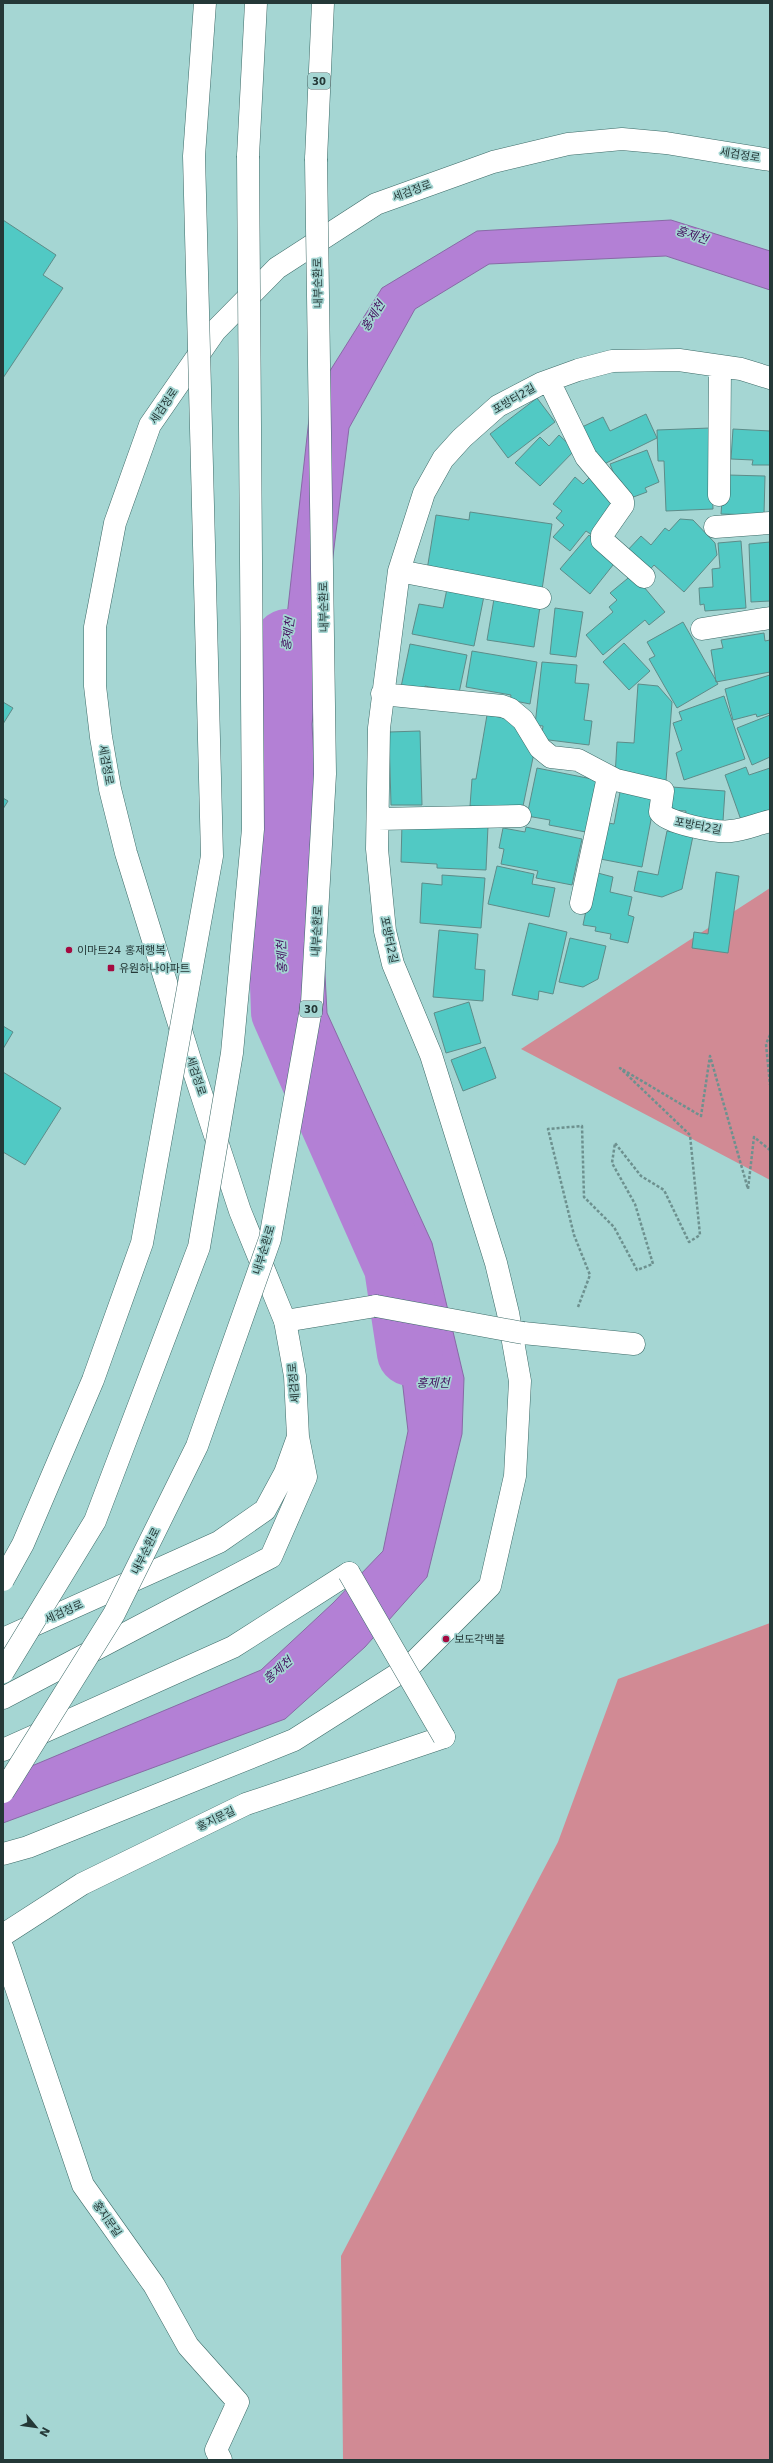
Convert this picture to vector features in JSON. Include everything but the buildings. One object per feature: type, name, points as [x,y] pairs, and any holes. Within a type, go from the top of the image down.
[{"type":"main road","points":[[3,1580],[23,1544],[93,1380],[142,1243],[212,856],[194,156],[205,3]]},
{"type":"main road","points":[[3,1672],[95,1521],[199,1247],[232,1053],[253,829],[248,156],[256,3]]},
{"type":"main road","name":"내부순환로","points":[[3,1792],[114,1614],[197,1446],[270,1239],[312,1003],[326,774],[316,159],[323,3]]},
{"type":"main road","name":"세검정로","points":[[3,1639],[219,1542],[265,1510],[285,1473],[298,1437],[295,1376],[285,1321],[240,1211],[192,1066],[126,852],[110,789],[101,738],[95,686],[95,627],[115,523],[150,425],[215,331],[277,268],[376,204],[493,162],[568,144],[622,139],[666,143],[770,160]]},
{"type":"main road","name":"포방터2길","points":[[3,1854],[28,1847],[294,1740],[408,1667],[490,1586],[515,1476],[520,1381],[508,1312],[496,1263],[431,1055],[393,964],[385,931],[377,849],[382,694],[399,570],[424,493],[443,459],[462,438],[498,406],[549,381],[578,370],[612,361],[679,360],[741,369],[770,378]]},
{"type":"main road","points":[[719,495],[720,366]]},
{"type":"main road","points":[[549,381],[586,457],[623,501],[623,505],[602,535],[602,540],[644,577]]},
{"type":"main road","points":[[715,527],[770,523]]},
{"type":"main road","points":[[399,570],[540,598]]},
{"type":"main road","points":[[702,629],[770,618]]},
{"type":"main road","name":"포방터2길","points":[[382,694],[502,706],[510,709],[523,720],[540,748],[548,756],[578,760],[608,777],[663,791],[660,812],[668,819],[722,831],[731,831],[770,821]]},
{"type":"main road","points":[[581,903],[608,777]]},
{"type":"main road","points":[[378,819],[520,816]]},
{"type":"main road","points":[[285,1321],[376,1306],[523,1333],[634,1344]]},
{"type":"main road","points":[[3,1698],[271,1557],[306,1477],[298,1437]]},
{"type":"main road","name":"홍지문길","points":[[3,1750],[233,1647],[349,1573],[444,1737],[246,1804],[82,1884],[3,1935]]},
{"type":"main road","name":"홍지문길","points":[[3,1950],[84,2186],[154,2285],[188,2346],[238,2402],[216,2450],[221,2460]]},
{"type":"path","points":[[770,1035],[766,1044],[770,1085]]},
{"type":"path","points":[[576,1312],[590,1275],[574,1235],[548,1130],[582,1126],[584,1197],[614,1227],[637,1270],[653,1264],[635,1204],[612,1163],[614,1143],[641,1176],[664,1190],[689,1242],[700,1235],[690,1135],[620,1068],[701,1116],[710,1056],[748,1189],[754,1137],[770,1150]]},
{"type":"shaded area","points":[[770,888],[770,1180],[521,1049]]},
{"type":"shaded area","points":[[770,1623],[770,2460],[343,2460],[341,2256],[558,1842],[618,1679]]},
{"type":"water","name":"홍제천","points":[[671,220],[770,251],[770,290],[666,256],[489,264],[415,309],[349,428],[312,724],[327,1013],[432,1243],[464,1378],[462,1434],[427,1577],[365,1647],[285,1719],[3,1823],[3,1778],[261,1670],[333,1603],[383,1551],[408,1431],[401,1370],[397,1267],[284,1012],[274,733],[311,401],[382,288],[477,231]]},
{"type":"waterway","name":"홍제천","points":[[287,642],[274,733],[284,1012],[397,1267],[410,1353]]},
{"type":"place","name":"이마트24 홍제행복","points":[[69,950]]},
{"type":"place","name":"유원하나아파트","points":[[111,968]]},
{"type":"place","name":"보도각백불","points":[[446,1639]]}]
